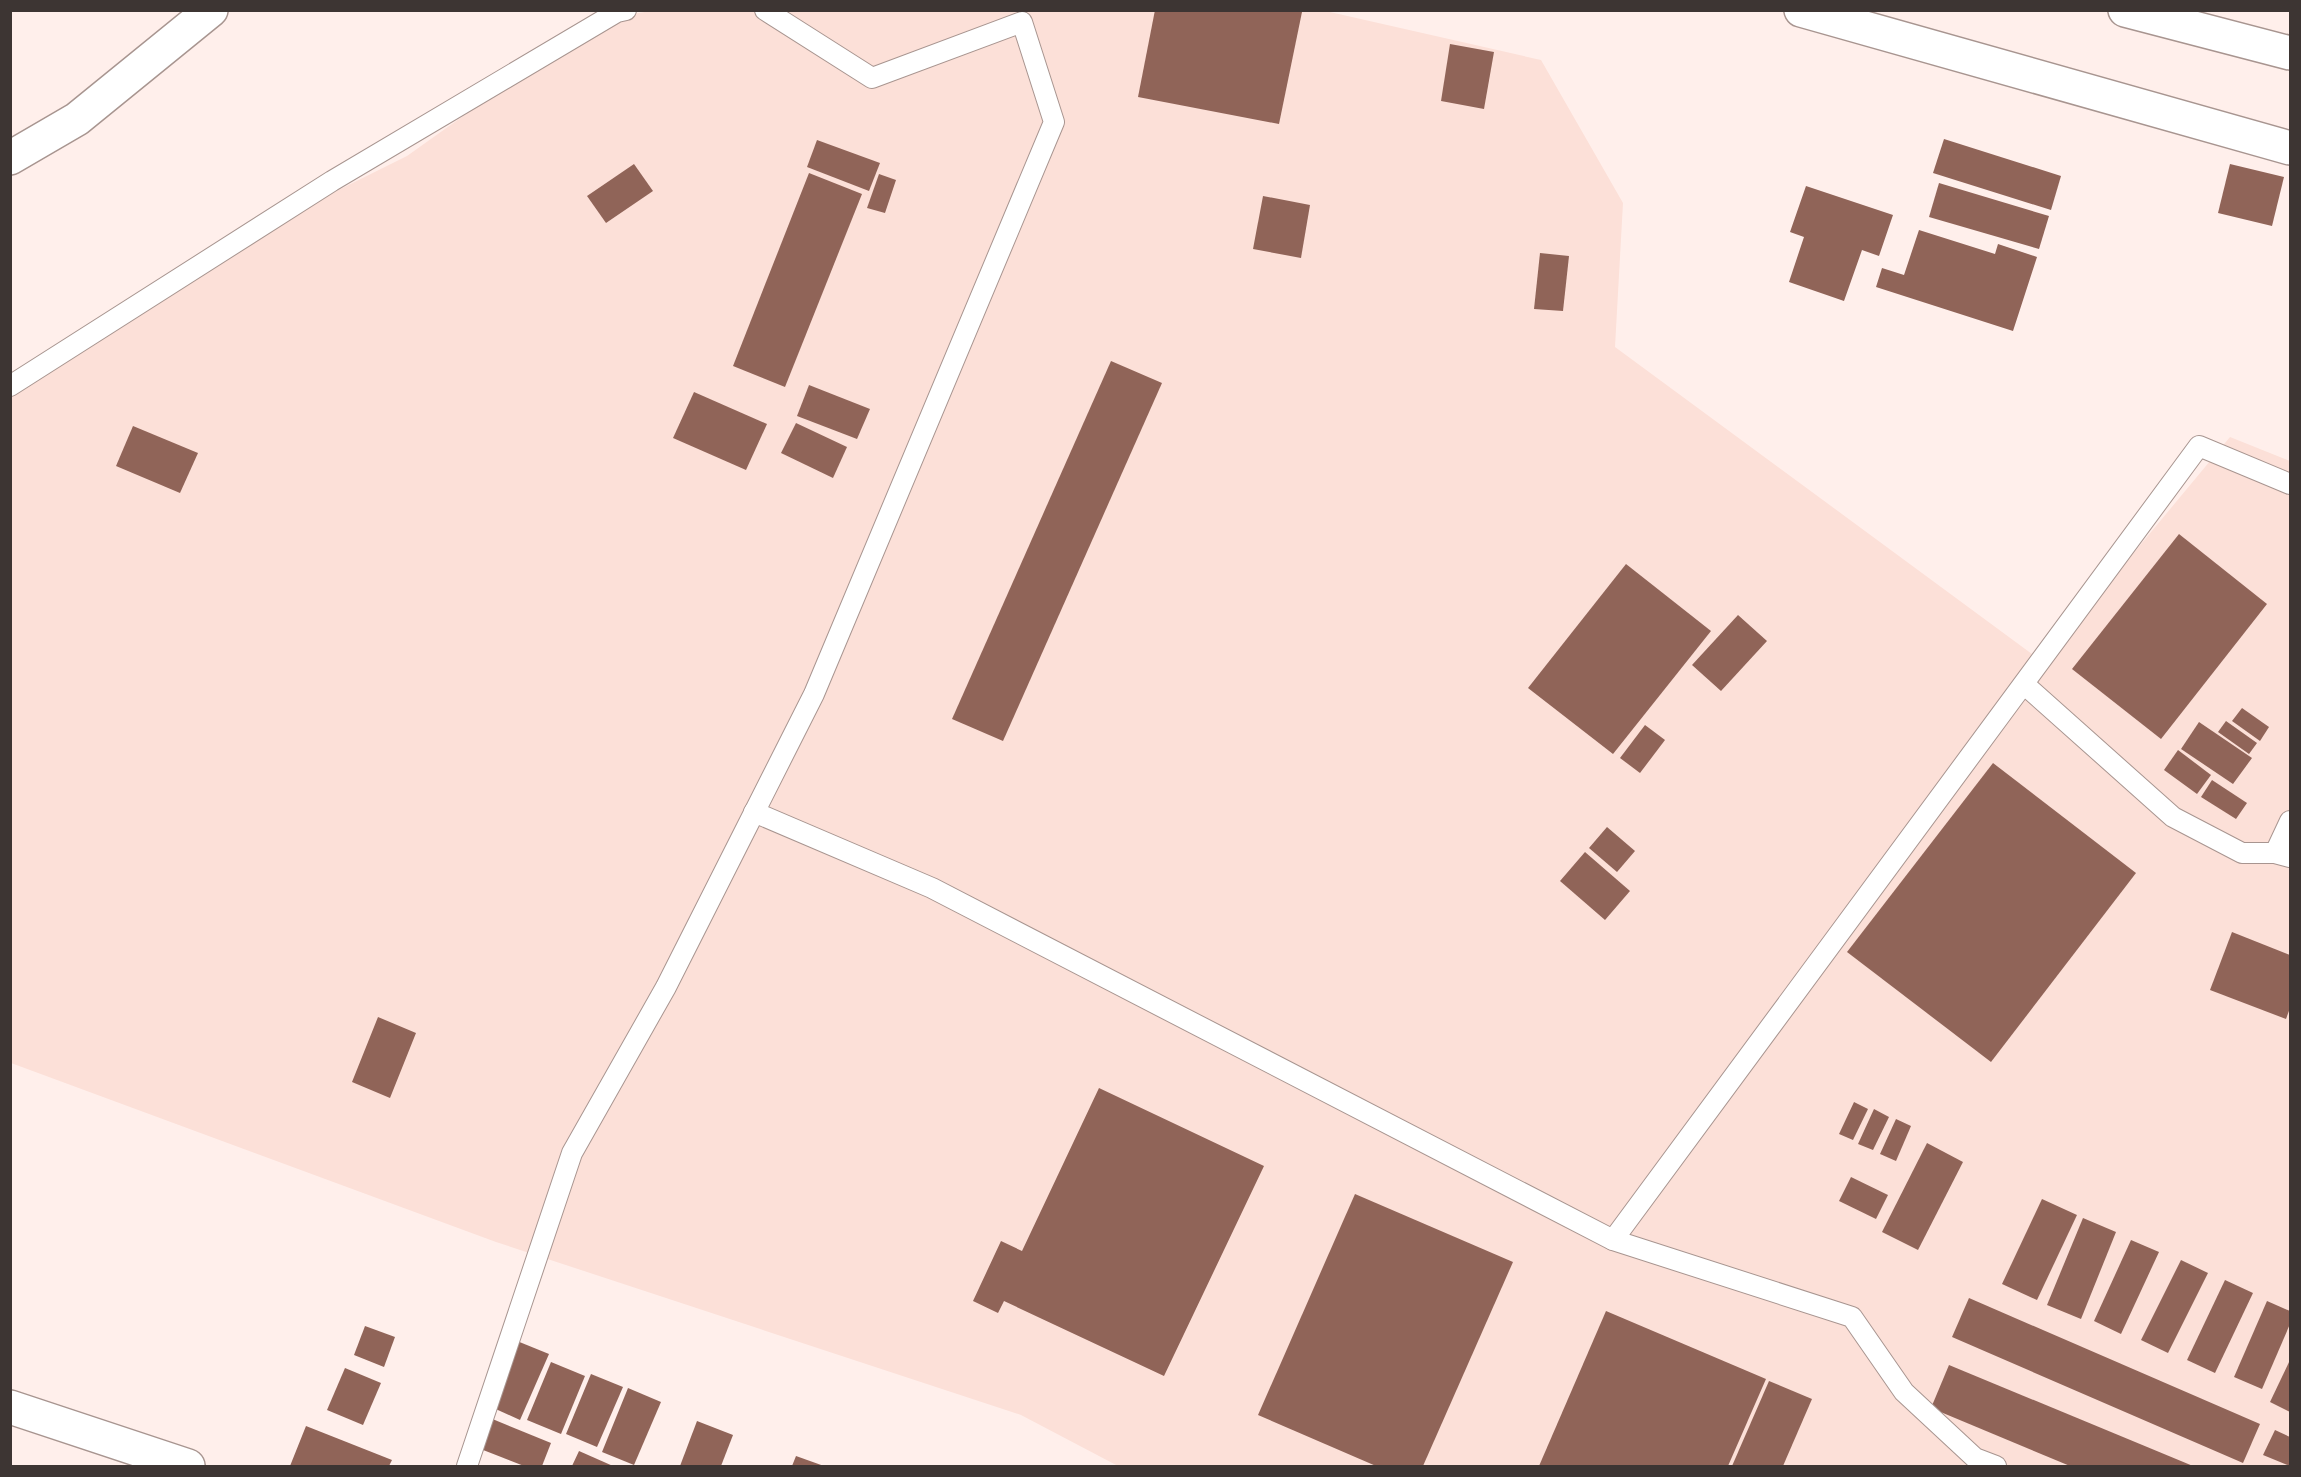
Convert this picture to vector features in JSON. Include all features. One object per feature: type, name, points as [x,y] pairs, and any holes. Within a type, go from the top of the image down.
[{"type":"street","points":[[10,158],[77,119],[211,10]]},
{"type":"street","points":[[1801,10],[2290,148]]},
{"type":"street","points":[[2125,10],[2290,53]]},
{"type":"street","points":[[10,1407],[188,1467]]},
{"type":"lane","points":[[10,386],[332,181],[617,12],[626,10]]},
{"type":"lane","points":[[467,1467],[572,1153],[661,996],[814,694],[1054,122],[1022,22],[872,78],[765,10]]},
{"type":"lane","points":[[1613,1240],[2025,685],[2199,446],[2290,484]]},
{"type":"lane","points":[[2025,685],[2173,817],[2242,853],[2283,855],[2290,821]]},
{"type":"lane","points":[[754,812],[933,888],[1613,1240],[1852,1317],[1904,1392],[1975,1458],[1996,1467]]},
{"type":"shaded area","points":[[656,10],[1321,10],[1541,60],[1623,203],[1615,347],[2043,662],[2230,437],[2290,461],[2290,1466],[1118,1466],[1021,1415],[496,1242],[11,1063],[11,382],[280,219],[407,156],[583,31],[633,14]]},
{"type":"building","points":[[1155,10],[1302,12],[1279,124],[1138,97]]},
{"type":"building","points":[[1450,44],[1494,52],[1484,109],[1441,101]]},
{"type":"building","points":[[1944,139],[2061,176],[2051,210],[1933,173]]},
{"type":"building","points":[[817,140],[880,163],[869,191],[807,167]]},
{"type":"building","points":[[634,164],[653,191],[606,223],[587,196]]},
{"type":"building","points":[[2230,164],[2284,177],[2272,226],[2218,213]]},
{"type":"building","points":[[809,173],[862,194],[785,387],[733,366]]},
{"type":"building","points":[[879,174],[896,180],[885,213],[867,208]]},
{"type":"building","points":[[1939,183],[2049,216],[2039,249],[1929,217]]},
{"type":"building","points":[[1806,186],[1893,215],[1879,256],[1862,250],[1844,301],[1789,282],[1804,237],[1790,232]]},
{"type":"building","points":[[1263,196],[1310,205],[1301,258],[1253,249]]},
{"type":"building","points":[[1919,230],[1995,254],[1998,244],[2037,257],[2013,331],[1876,287],[1882,268],[1904,275]]},
{"type":"building","points":[[1540,253],[1569,256],[1563,311],[1534,309]]},
{"type":"building","points":[[1111,361],[1162,383],[1003,741],[952,719]]},
{"type":"building","points":[[809,385],[870,409],[857,439],[797,416]]},
{"type":"building","points":[[694,392],[767,424],[746,470],[673,438]]},
{"type":"building","points":[[796,423],[847,447],[833,478],[781,453]]},
{"type":"building","points":[[133,426],[198,453],[180,493],[116,466]]},
{"type":"building","points":[[2179,534],[2267,604],[2161,739],[2072,669]]},
{"type":"building","points":[[1626,564],[1711,631],[1613,754],[1528,688]]},
{"type":"building","points":[[1738,615],[1767,641],[1721,691],[1692,665]]},
{"type":"building","points":[[2242,708],[2269,727],[2260,741],[2232,721]]},
{"type":"building","points":[[2226,721],[2257,743],[2249,754],[2218,732]]},
{"type":"building","points":[[2199,722],[2252,758],[2233,784],[2181,749]]},
{"type":"building","points":[[1645,725],[1665,740],[1640,773],[1620,758]]},
{"type":"building","points":[[2178,750],[2211,775],[2197,794],[2164,770]]},
{"type":"building","points":[[1993,763],[2136,873],[1991,1062],[1847,952]]},
{"type":"building","points":[[2212,780],[2247,803],[2236,819],[2201,797]]},
{"type":"building","points":[[1607,827],[1635,851],[1617,872],[1589,848]]},
{"type":"building","points":[[1585,852],[1630,891],[1605,920],[1560,881]]},
{"type":"building","points":[[2232,932],[2290,955],[2290,1008],[2286,1019],[2210,990]]},
{"type":"building","points":[[378,1017],[416,1033],[390,1098],[352,1082]]},
{"type":"building","points":[[1099,1088],[1264,1166],[1164,1376],[1004,1301],[998,1313],[973,1301],[1001,1241],[1022,1251]]},
{"type":"building","points":[[1854,1102],[1868,1109],[1853,1140],[1839,1134]]},
{"type":"building","points":[[1874,1109],[1889,1117],[1873,1150],[1858,1144]]},
{"type":"building","points":[[1896,1119],[1911,1126],[1896,1161],[1880,1154]]},
{"type":"building","points":[[1927,1143],[1963,1162],[1918,1250],[1882,1232]]},
{"type":"building","points":[[1851,1177],[1888,1195],[1876,1219],[1839,1201]]},
{"type":"building","points":[[1355,1194],[1513,1262],[1423,1466],[1376,1466],[1258,1415]]},
{"type":"building","points":[[2042,1199],[2077,1215],[2037,1300],[2002,1284]]},
{"type":"building","points":[[2083,1218],[2116,1232],[2081,1319],[2047,1305]]},
{"type":"building","points":[[2131,1240],[2159,1252],[2121,1334],[2094,1321]]},
{"type":"building","points":[[2181,1260],[2208,1273],[2168,1353],[2141,1340]]},
{"type":"building","points":[[2225,1280],[2253,1293],[2215,1373],[2187,1360]]},
{"type":"building","points":[[1969,1298],[2260,1424],[2243,1463],[1952,1337]]},
{"type":"building","points":[[2267,1301],[2290,1311],[2290,1324],[2262,1389],[2234,1377]]},
{"type":"building","points":[[1606,1311],[1766,1379],[1728,1466],[1539,1466]]},
{"type":"building","points":[[365,1326],[395,1337],[384,1367],[354,1355]]},
{"type":"building","points":[[517,1341],[549,1354],[520,1420],[489,1406]]},
{"type":"building","points":[[2290,1360],[2290,1412],[2270,1402]]},
{"type":"building","points":[[551,1362],[585,1376],[561,1434],[527,1420]]},
{"type":"building","points":[[1949,1365],[2193,1466],[2070,1466],[1931,1408]]},
{"type":"building","points":[[345,1368],[381,1383],[363,1425],[327,1410]]},
{"type":"building","points":[[591,1374],[623,1387],[597,1447],[566,1434]]},
{"type":"building","points":[[1769,1381],[1812,1399],[1783,1466],[1732,1466]]},
{"type":"building","points":[[628,1388],[661,1402],[634,1465],[602,1452]]},
{"type":"building","points":[[490,1418],[551,1443],[542,1466],[524,1466],[478,1448]]},
{"type":"building","points":[[697,1421],[733,1435],[721,1466],[680,1466]]},
{"type":"building","points":[[306,1426],[392,1460],[389,1466],[290,1466]]},
{"type":"building","points":[[2275,1430],[2290,1437],[2290,1466],[2263,1455]]},
{"type":"building","points":[[579,1451],[613,1466],[572,1466]]},
{"type":"building","points":[[796,1456],[824,1466],[792,1466]]}]
